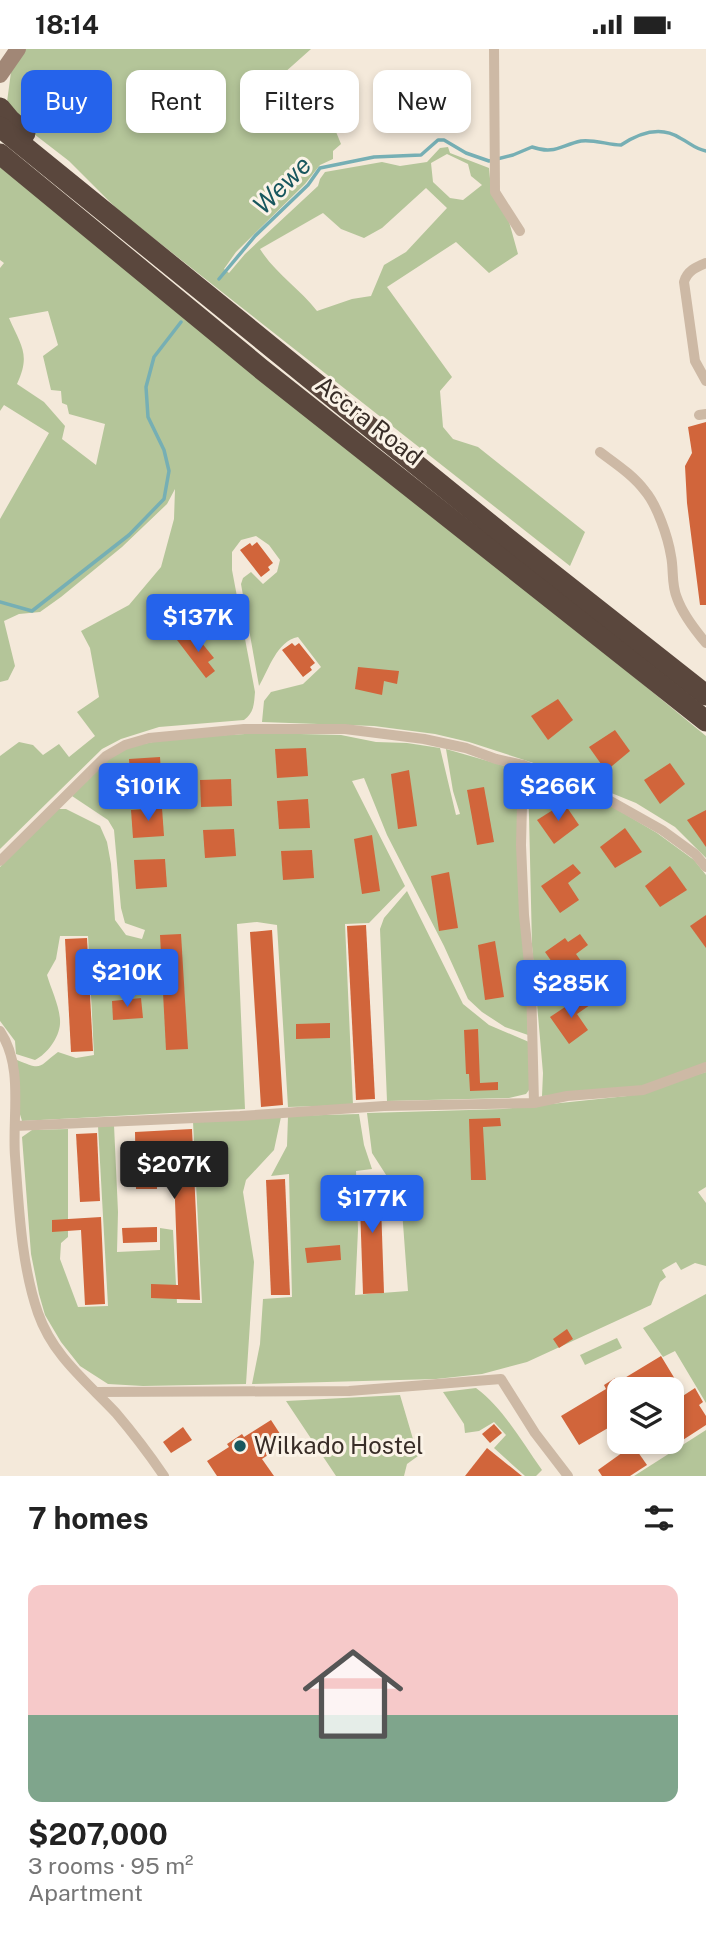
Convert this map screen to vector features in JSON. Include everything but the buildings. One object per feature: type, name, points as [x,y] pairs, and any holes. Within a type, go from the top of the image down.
[{"type":"highway","points":[[0,108],[10,120],[68,167],[111,218]]},
{"type":"highway","name":"Accra Road","points":[[3,143],[111,218],[513,543],[703,706]]},
{"type":"highway","name":"Accra Road","points":[[3,143],[260,368],[703,706]]},
{"type":"street","points":[[1,71],[18,49]]},
{"type":"street","points":[[494,49],[495,192],[520,231]]},
{"type":"street","points":[[706,263],[690,271],[684,282],[695,361],[706,381]]},
{"type":"street","points":[[600,452],[626,471],[647,492],[666,537],[677,599],[706,643]]},
{"type":"street","points":[[0,860],[106,756],[125,745],[165,735],[251,728],[345,729],[424,739],[523,765],[598,794],[636,815],[695,854],[706,867]]},
{"type":"street","points":[[523,765],[521,845],[531,983],[534,1103]]},
{"type":"street","points":[[0,1031],[13,1059],[15,1154],[24,1239],[38,1313],[59,1353],[132,1432],[164,1476]]},
{"type":"street","points":[[15,1126],[240,1116],[384,1106],[534,1103],[567,1096],[643,1090],[706,1067]]},
{"type":"street","points":[[96,1392],[349,1391],[501,1379],[568,1476]]},
{"type":"green space","points":[[26,49],[311,49],[287,70],[240,70],[240,133],[336,133],[341,144],[333,151],[333,159],[320,165],[305,184],[236,252],[224,269],[229,273],[245,254],[318,186],[325,172],[382,162],[400,166],[427,162],[440,148],[448,147],[450,153],[489,168],[491,189],[508,218],[518,254],[489,273],[456,242],[387,287],[452,377],[440,391],[443,427],[453,439],[478,447],[585,532],[570,566],[119,211],[69,161],[33,133],[112,133],[112,70],[21,70],[21,121],[7,102],[11,72]],"holes":[[[447,154],[468,164],[471,176],[482,185],[463,200],[450,198],[433,182],[431,163]],[[426,188],[447,208],[406,252],[384,265],[371,296],[352,299],[317,311],[260,249],[323,213],[341,229],[364,238],[382,228]]]},
{"type":"green space","points":[[0,167],[510,575],[706,736],[706,858],[675,827],[636,803],[552,769],[469,742],[435,734],[374,726],[262,722],[264,701],[271,692],[303,684],[321,667],[298,637],[284,644],[279,650],[259,686],[241,584],[243,578],[251,572],[263,584],[277,572],[280,560],[269,545],[256,536],[241,540],[232,552],[232,570],[255,692],[250,714],[244,720],[159,727],[121,739],[102,749],[0,849],[0,756],[19,742],[33,745],[43,755],[59,744],[69,757],[95,736],[77,712],[99,697],[90,648],[81,631],[129,605],[161,567],[174,519],[175,489],[167,504],[122,547],[61,597],[40,612],[19,614],[4,621],[15,666],[8,680],[0,682],[0,519],[49,433],[4,405],[0,411],[0,268],[4,263],[0,260]],"holes":[[[48,311],[58,345],[43,356],[51,390],[61,391],[62,403],[67,405],[69,414],[105,424],[96,465],[62,439],[65,426],[44,402],[17,384],[24,357],[9,318]]]},
{"type":"green space","points":[[260,733],[341,735],[376,742],[440,748],[456,815],[460,814],[446,749],[519,770],[528,1035],[505,1027],[468,999],[387,835],[364,778],[352,781],[405,886],[369,923],[345,924],[353,1105],[288,1107],[277,925],[257,922],[237,924],[245,1109],[22,1121],[19,1111],[17,1060],[40,1066],[58,1052],[76,1058],[94,1055],[88,936],[60,936],[56,959],[47,975],[60,1018],[59,1029],[52,1045],[35,1060],[16,1054],[15,1041],[0,1021],[0,867],[57,809],[66,809],[100,826],[107,842],[111,864],[115,920],[126,935],[142,939],[145,930],[125,923],[121,908],[114,830],[108,820],[72,796],[107,761],[133,747],[168,740]]},
{"type":"green space","points":[[528,771],[591,794],[657,833],[694,860],[706,875],[706,1066],[636,1088],[542,1096],[543,1073],[532,946]]},
{"type":"green space","points":[[407,891],[463,1004],[489,1025],[529,1042],[529,1090],[526,1094],[509,1098],[387,1101],[380,929],[384,918]]},
{"type":"green space","points":[[706,1072],[706,1187],[698,1192],[706,1203],[706,1266],[695,1263],[681,1270],[676,1262],[662,1270],[666,1277],[660,1282],[651,1305],[527,1362],[482,1374],[436,1379],[252,1384],[260,1344],[263,1299],[292,1297],[289,1174],[271,1176],[287,1146],[288,1116],[359,1114],[364,1145],[372,1169],[356,1171],[358,1230],[355,1295],[408,1291],[402,1210],[388,1178],[372,1153],[367,1113],[503,1109],[627,1096]]},
{"type":"green space","points":[[281,1117],[274,1150],[246,1180],[243,1192],[254,1262],[246,1384],[108,1384],[80,1366],[45,1315],[39,1294],[31,1254],[22,1137],[32,1130],[68,1129],[68,1237],[61,1243],[60,1259],[78,1307],[108,1306],[98,1126],[114,1125],[117,1252],[160,1250],[160,1228],[173,1230],[177,1303],[202,1303],[193,1122]]},
{"type":"green space","points":[[706,1294],[706,1403],[675,1351],[663,1357],[643,1328]]},
{"type":"green space","points":[[617,1338],[622,1348],[585,1365],[580,1355]]},
{"type":"green space","points":[[476,1388],[504,1416],[520,1437],[542,1470],[536,1476],[525,1476],[494,1448],[506,1435],[494,1422],[479,1431],[465,1433],[464,1424],[443,1392]]},
{"type":"green space","points":[[400,1395],[418,1456],[407,1464],[404,1476],[336,1476],[286,1401]]},
{"type":"green space","points":[[706,1430],[706,1476],[634,1476],[668,1454],[684,1454],[684,1444]]},
{"type":"waterway","name":"Wewe","points":[[219,279],[255,236],[308,185],[320,168],[374,157],[421,155],[438,140],[444,140],[466,153],[489,161],[532,147],[552,150],[581,141],[621,145],[642,134],[657,131],[672,134],[706,151]]},
{"type":"waterway","name":"Wewe","points":[[0,602],[32,611],[129,535],[164,499],[169,471],[164,450],[148,417],[146,387],[154,357],[181,322]]},
{"type":"place","name":"Wilkado Hostel","points":[[240,1446]]}]
